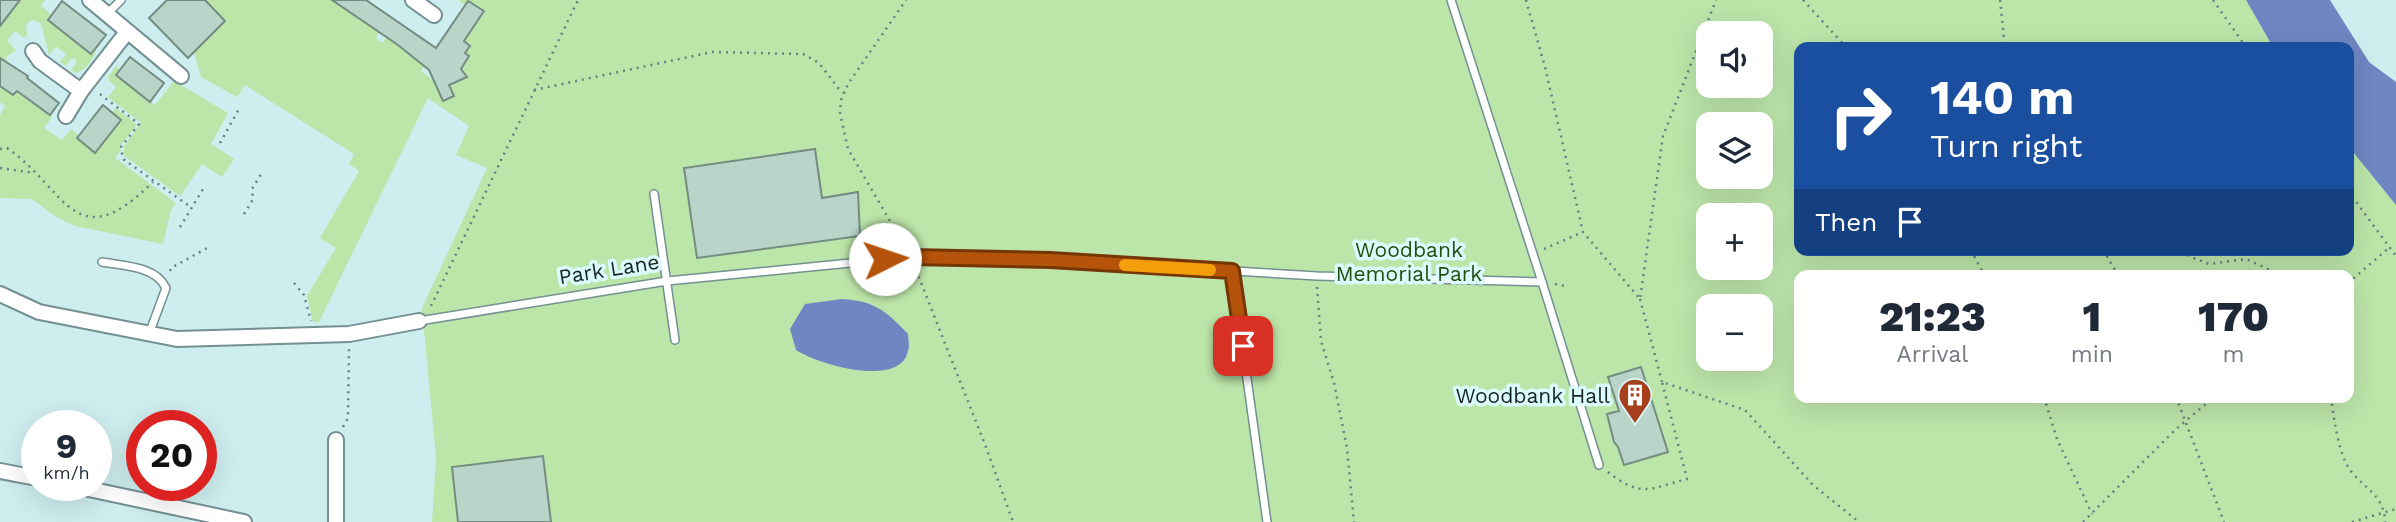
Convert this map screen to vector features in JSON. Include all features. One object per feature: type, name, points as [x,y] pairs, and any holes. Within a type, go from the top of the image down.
[{"type":"street","points":[[90,0],[181,76]]},
{"type":"street","points":[[412,0],[434,15]]},
{"type":"street","points":[[66,116],[88,90],[127,32]]},
{"type":"street","points":[[33,51],[40,61],[88,90]]},
{"type":"street","name":"Park Lane","points":[[0,294],[39,312],[177,339],[349,334],[422,321]]},
{"type":"street","points":[[336,440],[336,522]]},
{"type":"street","points":[[0,471],[21,475]]},
{"type":"street","points":[[112,496],[190,516],[243,522]]},
{"type":"lane","points":[[107,15],[121,0]]},
{"type":"lane","points":[[1451,0],[1599,465]]},
{"type":"lane","points":[[654,194],[675,340]]},
{"type":"lane","name":"Park Lane","points":[[422,321],[667,281],[911,257],[1050,260],[1317,276],[1542,282]]},
{"type":"lane","points":[[102,262],[150,272],[161,278],[166,288],[149,334]]},
{"type":"lane","points":[[1232,271],[1268,522]]},
{"type":"path","points":[[422,321],[579,0]]},
{"type":"path","points":[[905,0],[843,94],[840,113],[848,149],[911,257],[1013,522]]},
{"type":"path","points":[[1526,0],[1545,68],[1583,232],[1640,299]]},
{"type":"path","points":[[1599,465],[1622,483],[1639,490],[1687,479],[1640,299],[1663,136],[1716,0]]},
{"type":"path","points":[[1803,0],[1841,42]]},
{"type":"path","points":[[2000,0],[2004,42]]},
{"type":"path","points":[[2213,0],[2242,42]]},
{"type":"path","points":[[534,90],[712,52],[803,54],[819,63],[843,94]]},
{"type":"path","points":[[88,90],[139,124],[121,147],[123,159],[192,208]]},
{"type":"path","points":[[220,143],[239,109]]},
{"type":"path","points":[[0,149],[7,148],[46,181],[66,206],[82,215],[99,217],[120,210],[153,182]]},
{"type":"path","points":[[0,168],[34,173]]},
{"type":"path","points":[[244,214],[253,199],[252,189],[263,171]]},
{"type":"path","points":[[180,227],[203,189]]},
{"type":"path","points":[[2354,199],[2396,256]]},
{"type":"path","points":[[1532,254],[1583,232]]},
{"type":"path","points":[[166,288],[171,268],[209,247]]},
{"type":"path","points":[[2354,278],[2390,247]]},
{"type":"path","points":[[2189,256],[2208,264],[2246,259],[2270,270]]},
{"type":"path","points":[[1317,276],[1321,341],[1334,383],[1347,448],[1354,522]]},
{"type":"path","points":[[294,283],[304,295],[316,335]]},
{"type":"path","points":[[336,440],[348,418],[349,334]]},
{"type":"path","points":[[1662,382],[1745,410],[1813,485],[1859,522]]},
{"type":"path","points":[[2046,403],[2057,439],[2092,513]]},
{"type":"path","points":[[2178,403],[2224,522]]},
{"type":"path","points":[[2083,522],[2175,430],[2207,403]]},
{"type":"path","points":[[2332,403],[2346,465],[2375,495],[2385,513],[2385,522]]},
{"type":"path","points":[[2351,522],[2396,509]]},
{"type":"green space","points":[[20,0],[45,0],[41,6],[52,15],[48,21],[91,53],[96,47],[92,60],[86,67],[76,73],[71,70],[76,59],[71,59],[66,66],[60,62],[66,54],[56,46],[49,55],[41,23],[32,20],[26,25],[27,35],[24,38],[15,31],[7,41],[16,50],[5,58],[8,61],[0,71],[0,26]]},
{"type":"green space","name":"Woodbank Memorial Park","points":[[205,0],[333,0],[380,32],[376,38],[382,43],[387,37],[418,59],[424,66],[421,71],[434,81],[443,101],[454,96],[449,85],[457,64],[462,66],[469,57],[465,53],[463,41],[484,11],[460,3],[460,0],[2246,0],[2270,42],[1794,42],[1794,256],[2354,256],[2354,153],[2396,205],[2396,522],[432,522],[436,457],[422,308],[487,168],[456,155],[469,126],[428,98],[319,322],[313,322],[307,296],[336,248],[320,238],[359,171],[349,164],[354,154],[245,85],[237,97],[201,77],[194,52],[225,21]]},
{"type":"green space","points":[[116,66],[120,70],[116,76],[155,105],[174,81],[228,113],[211,144],[234,159],[222,177],[202,164],[180,196],[124,156],[124,146],[141,123],[108,97],[116,87],[108,77]]},
{"type":"green space","points":[[0,86],[13,95],[17,90],[52,117],[44,128],[62,140],[71,129],[79,136],[77,138],[95,153],[121,120],[112,112],[116,108],[137,125],[119,147],[121,150],[115,158],[176,203],[171,210],[163,244],[75,226],[56,217],[32,199],[0,198],[0,115],[5,106],[0,102]]},
{"type":"water","points":[[2246,0],[2330,0],[2369,62],[2396,82],[2396,205],[2354,153],[2354,42],[2270,42]]},
{"type":"water","points":[[842,299],[872,305],[893,319],[908,334],[909,349],[902,362],[890,369],[857,370],[821,361],[796,350],[790,329],[805,304]]},
{"type":"building","points":[[0,0],[20,0],[0,26]]},
{"type":"building","points":[[167,0],[205,0],[225,21],[188,58],[149,18]]},
{"type":"building","points":[[332,0],[366,0],[436,48],[468,1],[484,11],[464,41],[470,46],[465,53],[469,56],[461,69],[467,77],[449,85],[454,96],[443,101],[429,70],[398,45]]},
{"type":"building","points":[[62,1],[106,35],[91,54],[48,20]]},
{"type":"building","points":[[130,57],[164,83],[150,102],[116,75]]},
{"type":"building","points":[[0,58],[28,76],[27,78],[59,103],[50,115],[17,91],[13,95],[0,86]]},
{"type":"building","points":[[103,105],[121,120],[95,153],[77,138]]},
{"type":"building","points":[[815,149],[822,198],[858,192],[860,236],[697,258],[684,168]]},
{"type":"building","name":"Woodbank Hall","points":[[1641,367],[1668,452],[1624,465],[1614,442],[1607,414],[1619,411],[1608,377]]},
{"type":"building","points":[[543,456],[551,522],[458,522],[452,467]]},
{"type":"slow traffic","points":[[1125,265],[1210,270]]},
{"type":"place","name":"Woodbank Hall","points":[[1635,425]]},
{"type":"route","points":[[885,259],[911,257],[1050,260],[1232,271],[1243,346]]}]
